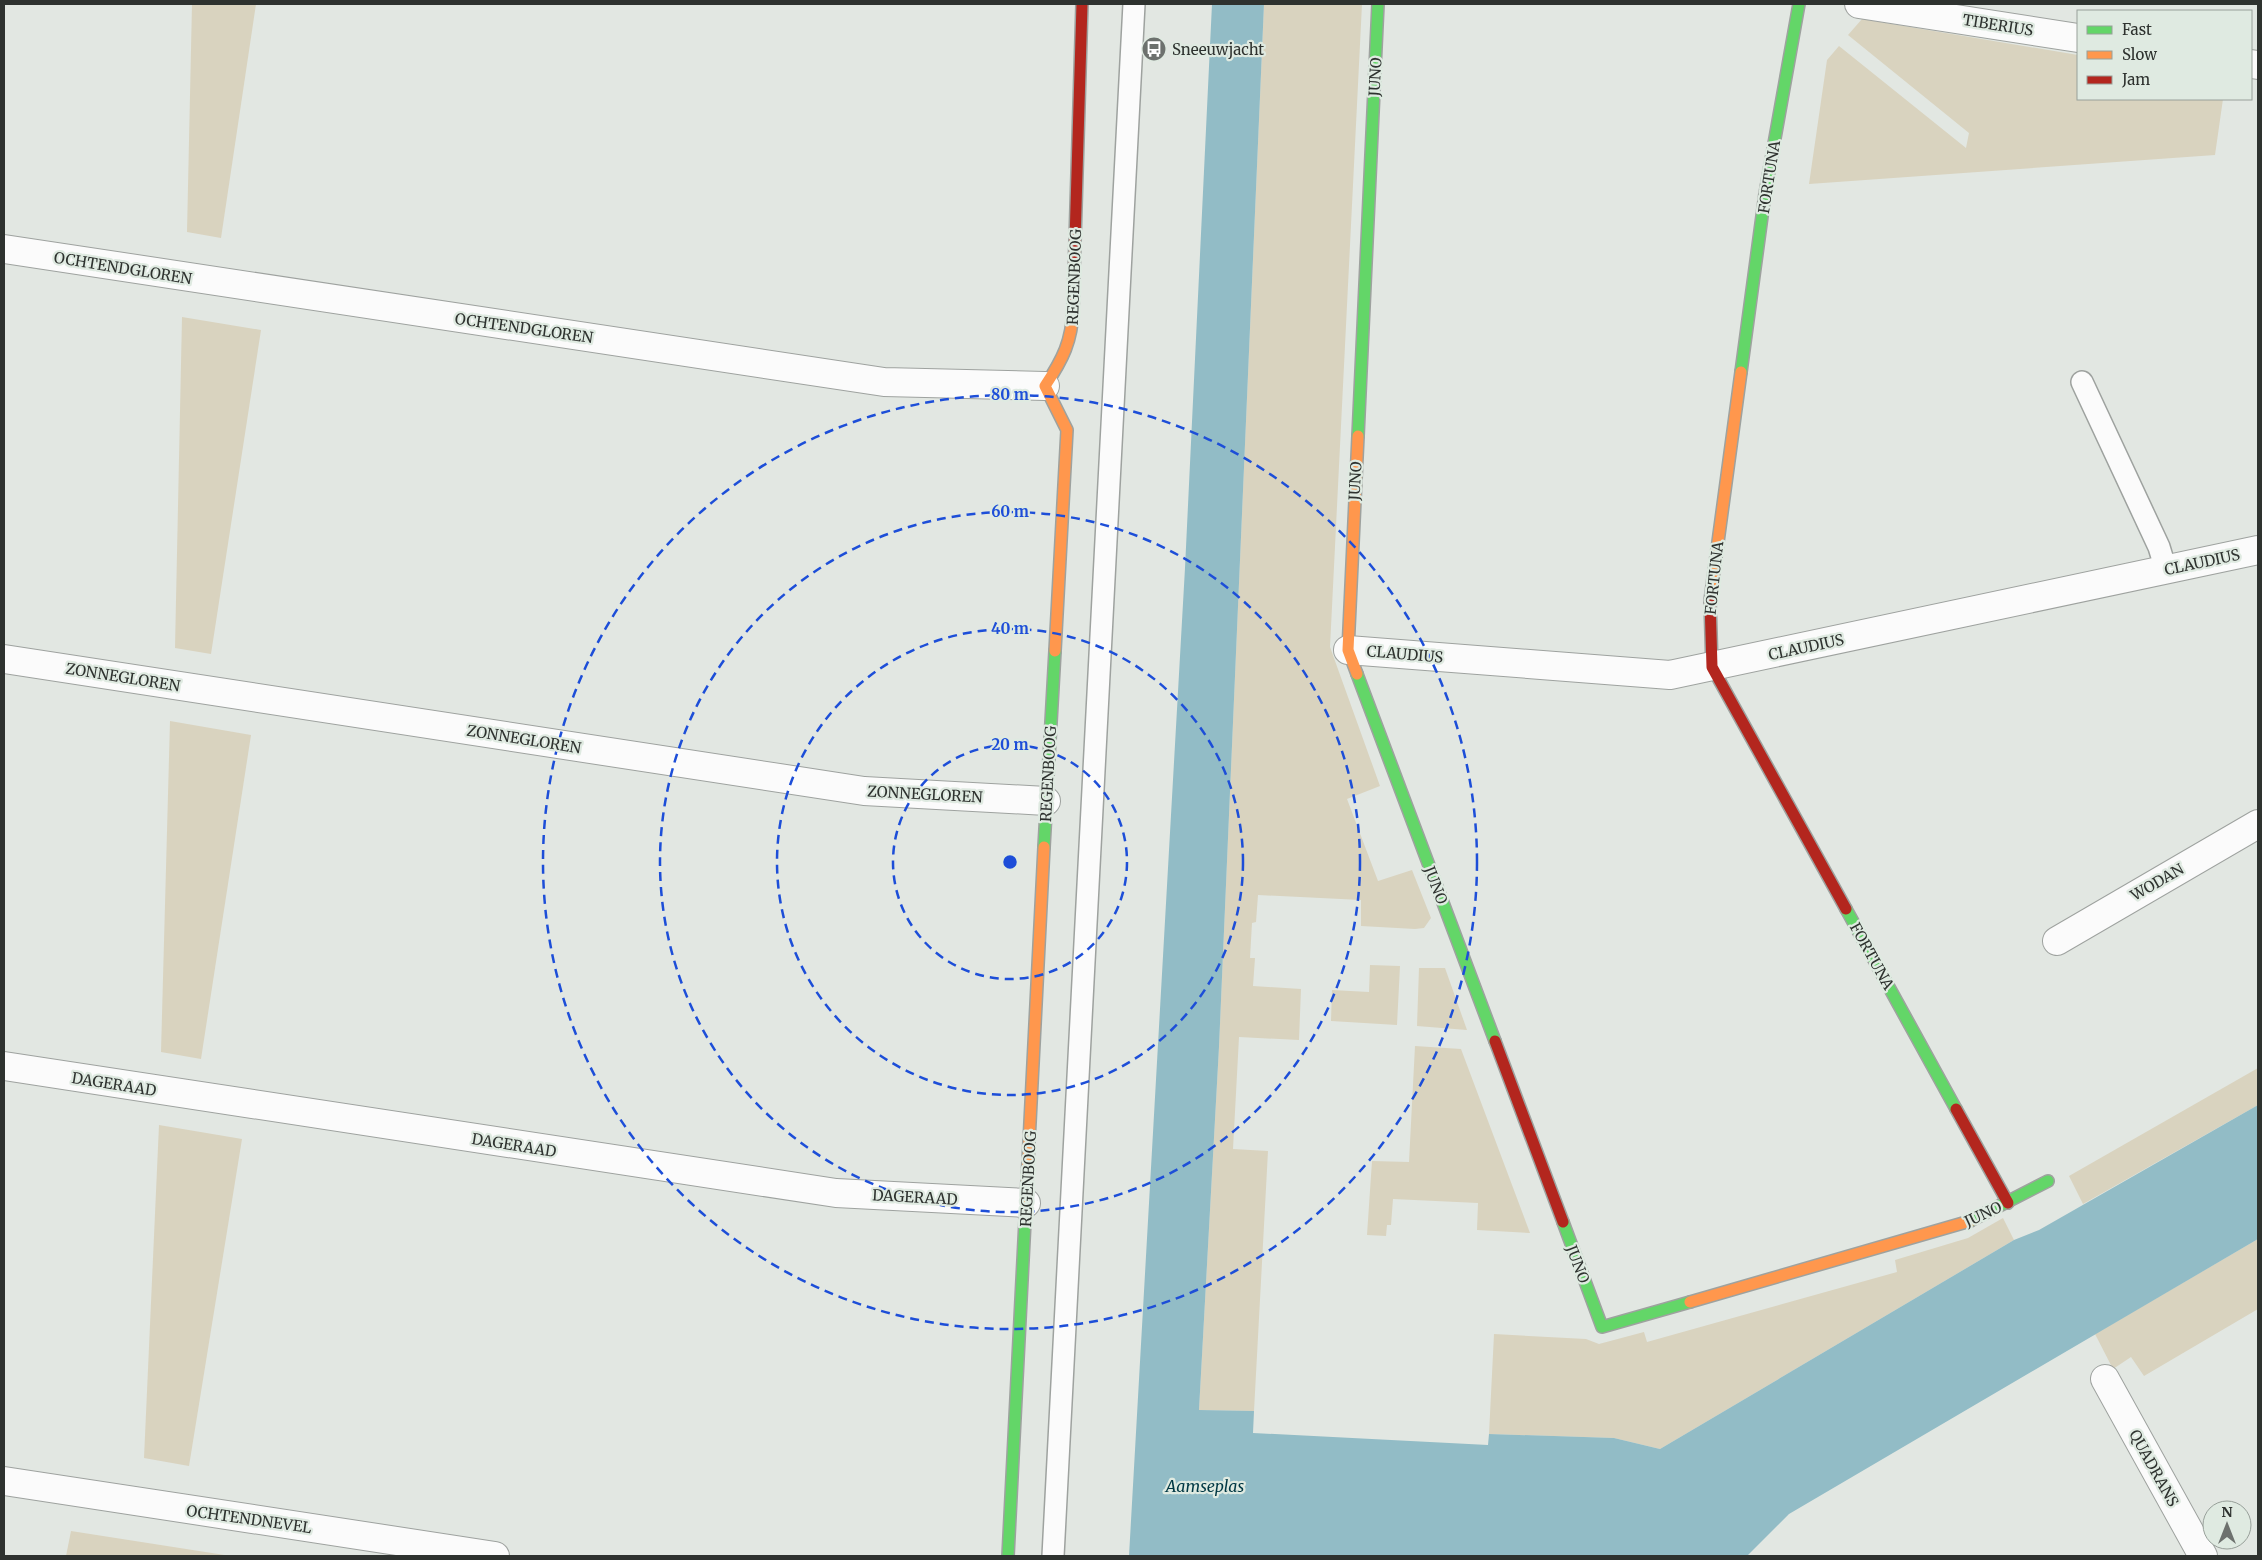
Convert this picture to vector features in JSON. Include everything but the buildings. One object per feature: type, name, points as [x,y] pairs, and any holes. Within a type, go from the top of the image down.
[{"type":"street","name":"REGENBOOG","points":[[1008,1556],[1046,801],[1067,430],[1045,386],[1061,362],[1072,332],[1082,4]]},
{"type":"street","name":"JUNO","points":[[1378,4],[1348,650],[1602,1327],[1965,1224],[2008,1203]]},
{"type":"street","name":"FORTUNA","points":[[1799,4],[1765,194],[1710,599],[1712,667],[2008,1203]]},
{"type":"street","name":"TIBERIUS","points":[[1859,4],[2077,38]]},
{"type":"street","name":"OCHTENDGLOREN","points":[[4,249],[884,382],[1045,386]]},
{"type":"street","name":"CLAUDIUS","points":[[1348,650],[1670,675],[2258,550]]},
{"type":"street","name":"ZONNEGLOREN","points":[[4,658],[864,791],[1046,801]]},
{"type":"street","name":"WODAN","points":[[2057,940],[2258,824]]},
{"type":"street","name":"DAGERAAD","points":[[4,1066],[836,1193],[1026,1203]]},
{"type":"street","points":[[2008,1203],[2048,1181]]},
{"type":"street","name":"QUADRANS","points":[[2105,1379],[2203,1556]]},
{"type":"street","name":"OCHTENDNEVEL","points":[[4,1480],[495,1556]]},
{"type":"lane","points":[[1053,1556],[1134,4]]},
{"type":"lane","points":[[2082,382],[2159,547],[2166,570]]},
{"type":"shaded area","points":[[192,4],[256,4],[221,238],[187,232]]},
{"type":"shaded area","points":[[1264,4],[1362,4],[1330,647],[1380,786],[1347,799],[1378,881],[1412,870],[1431,918],[1424,928],[1361,926],[1361,900],[1258,895],[1256,922],[1252,923],[1250,958],[1255,958],[1253,986],[1301,989],[1299,1040],[1239,1037],[1233,1149],[1268,1151],[1254,1411],[1199,1410],[1219,1047]]},
{"type":"shaded area","points":[[1862,19],[2077,55],[2077,100],[2223,100],[2215,155],[1809,184],[1827,60],[1839,46],[1966,148],[1969,133],[1848,35]]},
{"type":"shaded area","points":[[182,317],[261,330],[211,654],[175,648]]},
{"type":"shaded area","points":[[170,721],[251,735],[201,1059],[161,1052]]},
{"type":"shaded area","points":[[1370,965],[1400,966],[1397,1025],[1331,1021],[1332,990],[1369,992]]},
{"type":"shaded area","points":[[1419,968],[1445,968],[1467,1030],[1417,1026]]},
{"type":"shaded area","points":[[1415,1046],[1461,1049],[1530,1233],[1477,1230],[1478,1203],[1393,1199],[1391,1225],[1387,1225],[1386,1236],[1367,1235],[1372,1161],[1409,1162]]},
{"type":"shaded area","points":[[2258,1068],[2258,1105],[2083,1204],[2069,1176]]},
{"type":"shaded area","points":[[159,1125],[242,1139],[189,1466],[144,1458]]},
{"type":"shaded area","points":[[2003,1218],[2014,1240],[1660,1449],[1614,1438],[1489,1434],[1494,1334],[1586,1339],[1599,1344],[1644,1332],[1647,1342],[1897,1272],[1895,1260],[1968,1238]]},
{"type":"shaded area","points":[[2258,1239],[2258,1309],[2144,1376],[2131,1357],[2113,1369],[2095,1334]]},
{"type":"shaded area","points":[[71,1531],[231,1556],[66,1556]]},
{"type":"water","name":"Aamseplas","points":[[1212,4],[1264,4],[1219,1047],[1199,1410],[1254,1411],[1253,1433],[1488,1445],[1489,1434],[1614,1438],[1660,1449],[2014,1240],[2039,1230],[2258,1105],[2258,1239],[1789,1514],[1747,1556],[1129,1556],[1185,568]]},
{"type":"traffic: fast","points":[[1358,436],[1378,4]]},
{"type":"traffic: fast","points":[[1741,372],[1765,194],[1799,4]]},
{"type":"traffic: fast","points":[[1044,847],[1055,651]]},
{"type":"traffic: fast","points":[[1357,674],[1495,1041]]},
{"type":"traffic: fast","points":[[1846,909],[1956,1109]]},
{"type":"traffic: fast","points":[[1970,1221],[2048,1181]]},
{"type":"traffic: fast","points":[[1008,1556],[1026,1201]]},
{"type":"traffic: fast","points":[[1563,1222],[1602,1327],[1690,1302]]},
{"type":"traffic: slow","points":[[1055,651],[1067,430],[1045,386],[1057,367],[1065,349],[1071,331],[1073,309]]},
{"type":"traffic: slow","points":[[1710,601],[1741,372]]},
{"type":"traffic: slow","points":[[1357,674],[1348,650],[1358,436]]},
{"type":"traffic: slow","points":[[1026,1201],[1044,847]]},
{"type":"traffic: slow","points":[[1690,1302],[1970,1221]]},
{"type":"traffic: jam","points":[[1073,309],[1082,4]]},
{"type":"traffic: jam","points":[[1710,601],[1712,667],[1846,909]]},
{"type":"traffic: jam","points":[[1495,1041],[1563,1222]]},
{"type":"traffic: jam","points":[[1956,1109],[2008,1203]]},
{"type":"place","name":"Sneeuwjacht","points":[[1154,49]]}]
